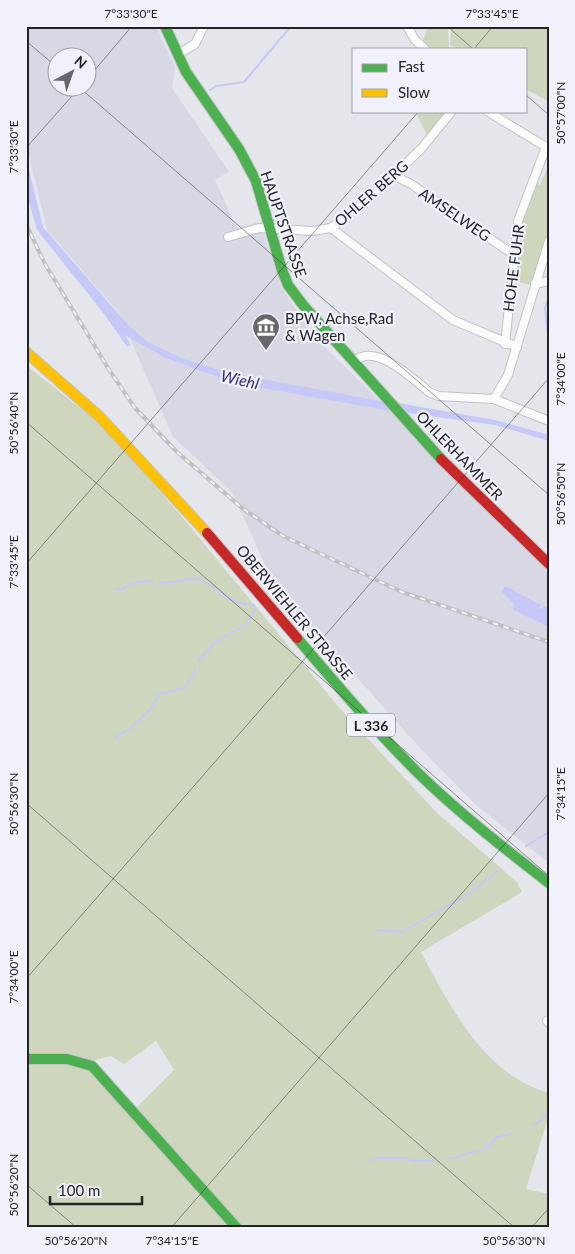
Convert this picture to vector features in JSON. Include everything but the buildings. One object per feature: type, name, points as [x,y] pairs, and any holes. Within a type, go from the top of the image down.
[{"type":"street","name":"HAUPTSTRASSE","points":[[165,26],[186,72],[239,149],[256,181],[288,285],[354,362]]},
{"type":"street","points":[[177,55],[195,44],[204,26]]},
{"type":"street","points":[[407,26],[415,40],[424,48]]},
{"type":"street","name":"OHLER BERG","points":[[228,237],[259,228],[312,231],[331,228],[371,196],[421,149],[451,112]]},
{"type":"street","name":"HOHE FUHR","points":[[489,112],[546,147],[518,221],[505,344]]},
{"type":"street","name":"AMSELWEG","points":[[393,175],[411,184],[514,255]]},
{"type":"street","points":[[331,228],[453,320],[505,344],[517,347]]},
{"type":"street","points":[[494,399],[505,384],[549,241]]},
{"type":"street","points":[[535,284],[549,281]]},
{"type":"street","name":"OBERWIEHLER STRASSE","points":[[26,351],[100,417],[176,497],[372,726],[420,775],[489,836],[549,884]]},
{"type":"street","points":[[354,362],[365,355],[382,358],[438,396],[494,399],[549,421]]},
{"type":"street","name":"OHLERHAMMER","points":[[354,362],[461,481],[549,564]]},
{"type":"street","points":[[26,1059],[64,1057],[81,1060],[92,1066],[237,1228]]},
{"type":"shaded area","points":[[26,26],[156,26],[175,67],[172,88],[229,172],[215,180],[237,228],[260,222],[282,289],[316,338],[549,570],[549,863],[476,805],[420,748],[285,597],[272,580],[232,492],[173,437],[119,313],[47,230],[26,144]]},
{"type":"green space","points":[[428,26],[448,26],[449,48],[426,48],[421,46]]},
{"type":"green space","points":[[451,26],[549,26],[549,102],[528,90],[528,48],[455,48],[450,45]]},
{"type":"green space","points":[[416,112],[447,112],[428,137]]},
{"type":"green space","points":[[549,164],[549,237],[532,285],[513,281],[519,223],[535,183],[540,185]]},
{"type":"green space","points":[[26,365],[105,428],[182,517],[343,712],[437,813],[517,882],[522,892],[421,952],[457,1016],[488,1055],[506,1071],[526,1084],[549,1093],[549,1115],[526,1189],[549,1194],[549,1228],[26,1228]],"holes":[[[156,1041],[174,1070],[136,1108],[92,1061],[111,1056],[124,1064]]]},
{"type":"water","name":"Wiehl","points":[[26,157],[43,227],[129,326],[148,342],[184,359],[225,372],[381,401],[390,411],[234,383],[164,357],[125,335],[131,345],[127,347],[105,315],[37,230],[26,191]]},
{"type":"water","points":[[398,403],[495,420],[549,435],[549,441],[495,425],[408,413]]},
{"type":"water","points":[[505,586],[541,605],[539,608],[542,609],[544,606],[549,608],[549,627],[513,610],[514,604],[501,591]]},
{"type":"waterway","points":[[210,90],[216,86],[244,82],[291,26]]},
{"type":"waterway","points":[[549,297],[545,307],[549,347]]},
{"type":"waterway","points":[[160,582],[165,583],[195,578],[229,598],[244,604],[254,605],[255,609],[246,625],[214,643],[199,660]]},
{"type":"waterway","points":[[115,589],[121,590],[132,583],[152,581]]},
{"type":"waterway","points":[[115,738],[146,714],[159,694],[184,688],[194,673],[195,667]]},
{"type":"waterway","points":[[526,846],[549,832]]},
{"type":"waterway","points":[[375,932],[380,930],[402,932],[467,895],[498,871]]},
{"type":"waterway","points":[[533,1125],[541,1121],[548,1112]]},
{"type":"waterway","points":[[450,1158],[483,1151],[497,1137],[511,1134]]},
{"type":"waterway","points":[[371,1161],[375,1158],[407,1158],[412,1161],[434,1161]]},
{"type":"railway","points":[[26,224],[45,264],[108,368],[135,408],[177,452],[242,508],[283,536],[402,592],[549,642]]},
{"type":"traffic: fast","points":[[165,26],[186,72],[239,149],[256,181],[288,285],[303,305],[441,459]]},
{"type":"traffic: fast","points":[[297,638],[371,724],[418,773],[466,816],[549,883]]},
{"type":"traffic: fast","points":[[26,1059],[67,1059],[92,1066],[237,1228]]},
{"type":"traffic: slow","points":[[26,352],[100,417],[207,533]]},
{"type":"traffic: jam","points":[[441,459],[549,564]]},
{"type":"traffic: jam","points":[[207,533],[297,638]]},
{"type":"place","name":"BPW, Achse,Rad & Wagen","points":[[266,351]]}]
